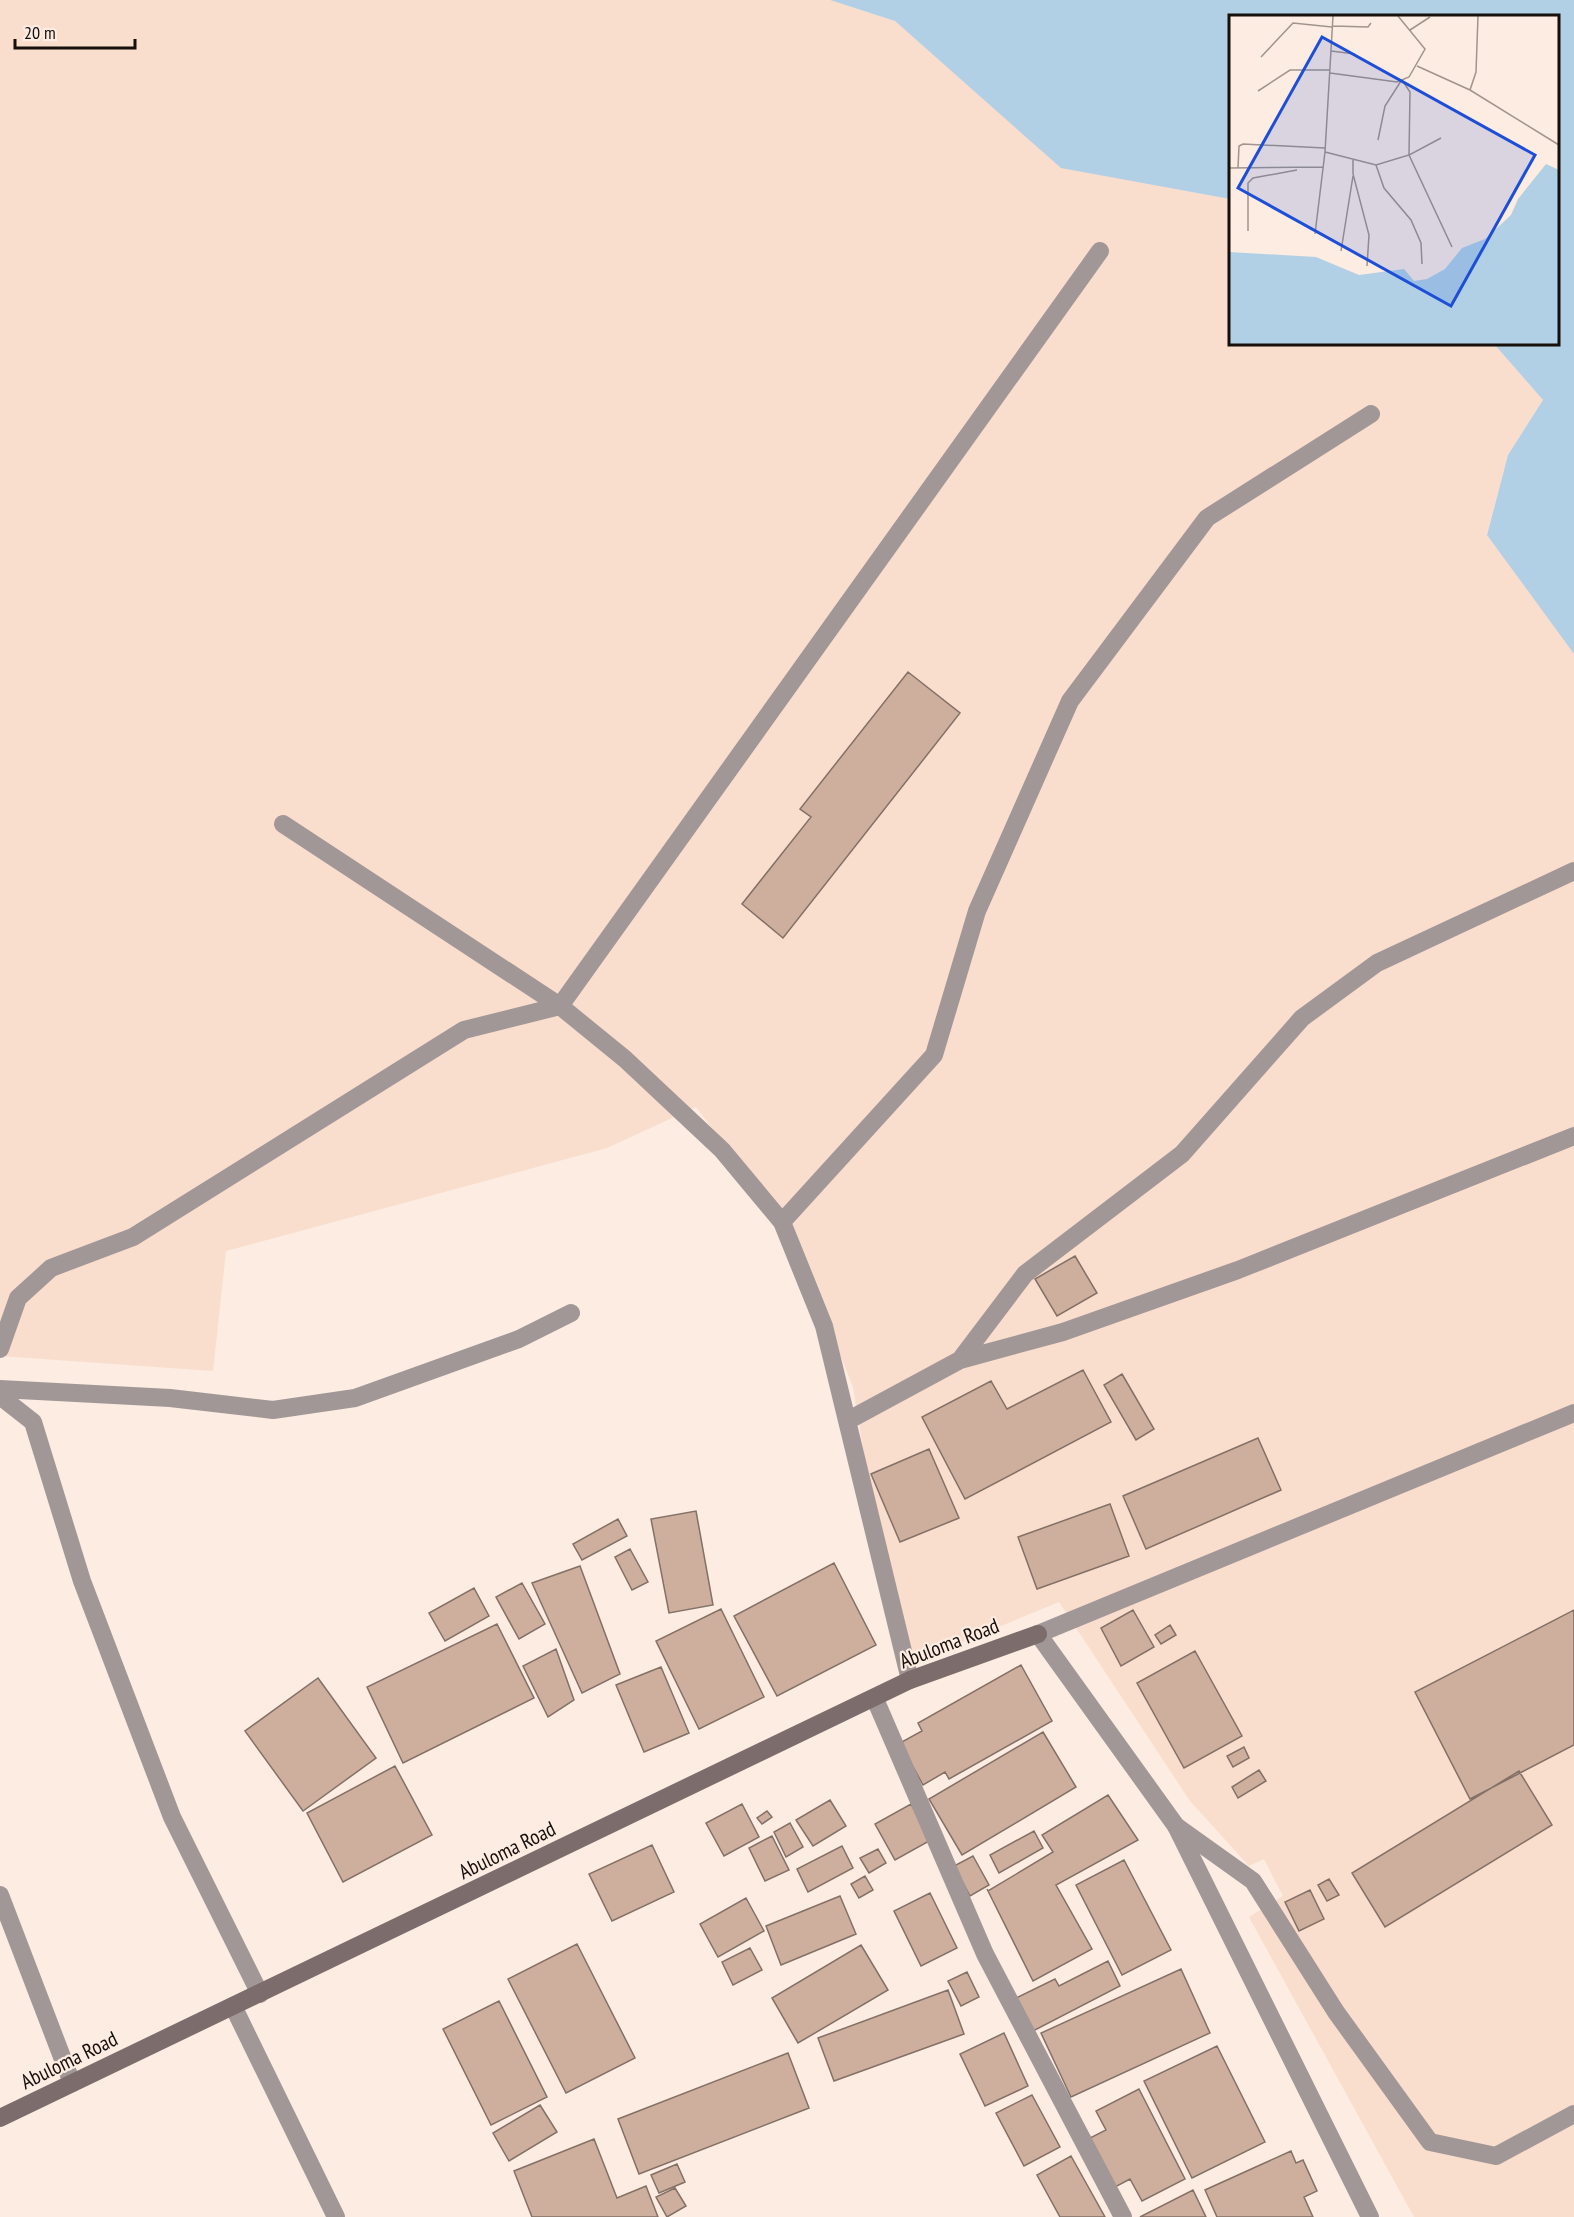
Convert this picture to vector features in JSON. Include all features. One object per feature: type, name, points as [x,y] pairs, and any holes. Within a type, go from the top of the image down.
[{"type":"street","points":[[0,1349],[18,1298],[51,1268],[133,1237],[464,1030],[560,1006],[1100,251]]},
{"type":"street","points":[[782,1222],[934,1055],[977,911],[1070,701],[1207,518],[1371,414]]},
{"type":"street","points":[[284,824],[560,1006],[625,1059],[722,1150],[782,1222],[824,1326],[910,1680]]},
{"type":"street","points":[[960,1360],[1025,1274],[1182,1154],[1302,1018],[1377,963],[1574,871]]},
{"type":"street","points":[[847,1421],[960,1360],[1063,1332],[1238,1270],[1574,1136]]},
{"type":"street","points":[[0,1389],[170,1398],[273,1410],[355,1398],[519,1339],[571,1313]]},
{"type":"street","points":[[0,1396],[33,1422],[82,1581],[172,1816],[260,1994]]},
{"type":"street","points":[[1370,2217],[1176,1826],[1038,1634],[1574,1413]]},
{"type":"street","name":"Abuloma Road","points":[[0,2118],[910,1680],[1038,1634]]},
{"type":"street","points":[[874,1699],[985,1954],[1123,2217]]},
{"type":"street","points":[[1176,1826],[1253,1881],[1336,2012],[1430,2142],[1496,2156],[1574,2114]]},
{"type":"street","points":[[0,1895],[72,2083]]},
{"type":"street","points":[[233,2006],[336,2217]]},
{"type":"shaded area","points":[[0,0],[830,0],[895,21],[1061,167],[1229,199],[1229,345],[1495,345],[1543,400],[1508,455],[1487,534],[1574,654],[1574,2217],[1414,2217],[1249,1917],[1283,1896],[1264,1859],[1249,1866],[1190,1801],[1059,1602],[899,1668],[853,1387],[791,1231],[696,1107],[607,1148],[226,1251],[213,1371],[0,1356]]},
{"type":"water","points":[[830,0],[1574,0],[1574,654],[1487,535],[1508,455],[1543,400],[1495,345],[1559,345],[1559,15],[1229,15],[1229,199],[1061,168],[895,21]]},
{"type":"building","points":[[908,672],[960,713],[783,938],[742,904],[811,817],[800,809]]},
{"type":"building","points":[[1075,1256],[1097,1293],[1057,1316],[1035,1279]]},
{"type":"building","points":[[1083,1370],[1111,1422],[965,1499],[922,1417],[991,1381],[1007,1409]]},
{"type":"building","points":[[1122,1374],[1154,1429],[1136,1440],[1104,1385]]},
{"type":"building","points":[[1258,1438],[1281,1490],[1146,1549],[1123,1496]]},
{"type":"building","points":[[929,1449],[959,1518],[900,1542],[871,1474]]},
{"type":"building","points":[[1110,1504],[1129,1556],[1037,1589],[1018,1537]]},
{"type":"building","points":[[696,1511],[713,1605],[669,1613],[651,1519]]},
{"type":"building","points":[[618,1519],[627,1536],[582,1560],[573,1544]]},
{"type":"building","points":[[630,1549],[648,1582],[632,1590],[615,1557]]},
{"type":"building","points":[[834,1563],[876,1645],[777,1696],[734,1616]]},
{"type":"building","points":[[580,1566],[620,1674],[582,1693],[532,1583]]},
{"type":"building","points":[[522,1583],[545,1624],[519,1639],[496,1597]]},
{"type":"building","points":[[474,1588],[489,1616],[445,1641],[429,1613]]},
{"type":"building","points":[[721,1609],[764,1697],[699,1729],[656,1641]]},
{"type":"building","points":[[1133,1610],[1154,1647],[1121,1666],[1101,1628]]},
{"type":"building","points":[[1574,1610],[1574,1745],[1470,1799],[1415,1692]]},
{"type":"building","points":[[497,1624],[534,1698],[403,1763],[367,1687]]},
{"type":"building","points":[[1170,1625],[1176,1635],[1161,1644],[1155,1635]]},
{"type":"building","points":[[556,1649],[574,1700],[548,1717],[523,1666]]},
{"type":"building","points":[[1195,1651],[1242,1736],[1184,1768],[1137,1683]]},
{"type":"building","points":[[1021,1665],[1052,1721],[949,1779],[945,1772],[923,1785],[900,1743],[922,1731],[918,1723]]},
{"type":"building","points":[[661,1667],[689,1733],[644,1752],[616,1685]]},
{"type":"building","points":[[318,1678],[376,1758],[303,1811],[245,1731]]},
{"type":"building","points":[[1043,1732],[1076,1787],[962,1855],[929,1799]]},
{"type":"building","points":[[1244,1747],[1249,1758],[1233,1767],[1227,1756]]},
{"type":"building","points":[[395,1766],[432,1835],[343,1882],[307,1813]]},
{"type":"building","points":[[1259,1770],[1266,1781],[1238,1798],[1232,1787]]},
{"type":"building","points":[[1519,1771],[1552,1825],[1385,1927],[1352,1873]]},
{"type":"building","points":[[1108,1795],[1138,1840],[1056,1885],[1092,1949],[1033,1981],[988,1891],[1053,1852],[1042,1835]]},
{"type":"building","points":[[830,1800],[846,1826],[813,1846],[796,1820]]},
{"type":"building","points":[[742,1804],[759,1837],[724,1856],[706,1823]]},
{"type":"building","points":[[911,1804],[931,1840],[895,1860],[875,1824]]},
{"type":"building","points":[[767,1811],[772,1817],[762,1824],[757,1818]]},
{"type":"building","points":[[790,1823],[803,1847],[786,1857],[774,1832]]},
{"type":"building","points":[[1034,1831],[1043,1848],[999,1873],[990,1855]]},
{"type":"building","points":[[772,1836],[789,1870],[765,1881],[749,1848]]},
{"type":"building","points":[[652,1845],[674,1892],[612,1921],[589,1874]]},
{"type":"building","points":[[842,1846],[853,1868],[808,1892],[797,1869]]},
{"type":"building","points":[[878,1849],[886,1863],[869,1873],[860,1858]]},
{"type":"building","points":[[973,1856],[989,1885],[970,1896],[954,1866]]},
{"type":"building","points":[[1124,1860],[1171,1950],[1122,1975],[1076,1885]]},
{"type":"building","points":[[865,1876],[873,1890],[859,1898],[851,1884]]},
{"type":"building","points":[[1329,1879],[1339,1895],[1327,1901],[1318,1885]]},
{"type":"building","points":[[1310,1890],[1324,1919],[1299,1931],[1285,1902]]},
{"type":"building","points":[[930,1893],[957,1948],[921,1966],[894,1911]]},
{"type":"building","points":[[840,1896],[856,1934],[781,1965],[766,1926]]},
{"type":"building","points":[[746,1898],[764,1931],[718,1957],[700,1924]]},
{"type":"building","points":[[577,1944],[635,2058],[566,2093],[508,1979]]},
{"type":"building","points":[[861,1945],[888,1990],[798,2043],[772,1998]]},
{"type":"building","points":[[750,1948],[762,1970],[733,1985],[722,1962]]},
{"type":"building","points":[[1108,1961],[1120,1986],[1033,2031],[1016,1998],[1055,1979],[1059,1986]]},
{"type":"building","points":[[1181,1969],[1210,2033],[1071,2097],[1041,2033]]},
{"type":"building","points":[[967,1972],[979,1997],[961,2006],[948,1981]]},
{"type":"building","points":[[948,1990],[964,2034],[834,2081],[818,2038]]},
{"type":"building","points":[[499,2001],[547,2097],[491,2125],[443,2029]]},
{"type":"building","points":[[1004,2033],[1028,2086],[985,2106],[960,2054]]},
{"type":"building","points":[[1217,2046],[1265,2142],[1192,2178],[1144,2081]]},
{"type":"building","points":[[788,2053],[809,2108],[639,2174],[618,2119]]},
{"type":"building","points":[[1139,2089],[1185,2179],[1142,2201],[1130,2179],[1115,2187],[1090,2138],[1106,2130],[1096,2111]]},
{"type":"building","points":[[1032,2095],[1060,2147],[1024,2166],[996,2113]]},
{"type":"building","points":[[540,2105],[557,2132],[509,2161],[493,2133]]},
{"type":"building","points":[[594,2139],[617,2198],[646,2186],[658,2217],[532,2217],[514,2171]]},
{"type":"building","points":[[1291,2151],[1296,2163],[1303,2160],[1317,2191],[1304,2197],[1313,2217],[1217,2217],[1205,2190]]},
{"type":"building","points":[[1071,2156],[1105,2217],[1060,2217],[1037,2175]]},
{"type":"building","points":[[677,2164],[685,2182],[659,2193],[651,2175]]},
{"type":"building","points":[[675,2188],[686,2206],[667,2217],[656,2197]]},
{"type":"building","points":[[1193,2190],[1206,2217],[1140,2217]]}]
